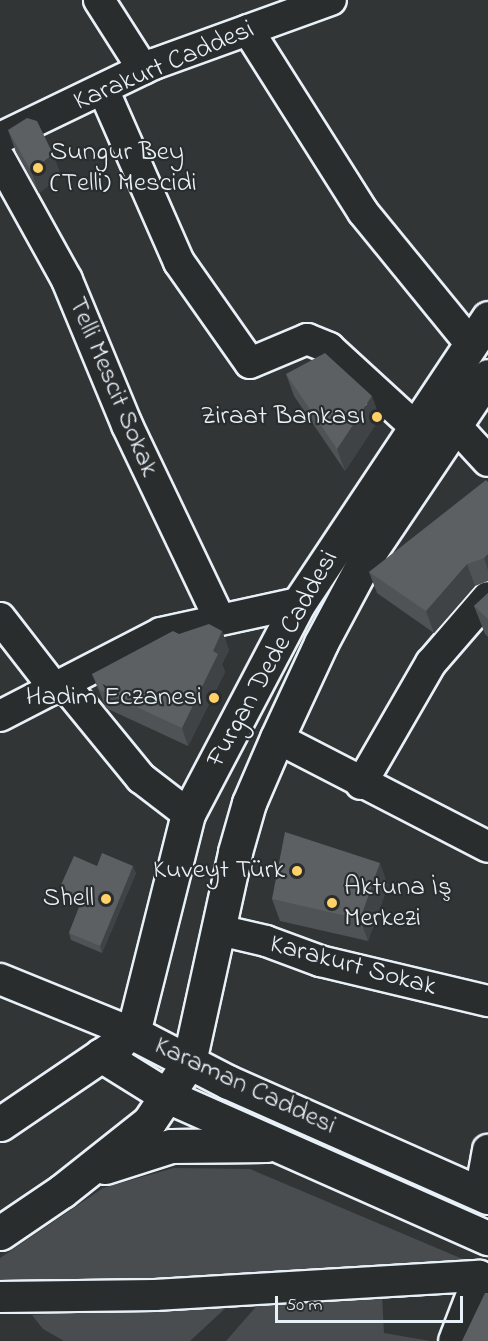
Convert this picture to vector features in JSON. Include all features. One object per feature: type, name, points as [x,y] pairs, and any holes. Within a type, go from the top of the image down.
[{"type":"main road","name":"Furgan Dede Caddesi","points":[[133,1033],[188,814],[298,603],[479,331]]},
{"type":"main road","name":"Furgan Dede Caddesi","points":[[189,1062],[249,803],[277,738],[321,643],[369,553],[488,376]]},
{"type":"main road","points":[[0,1124],[133,1033]]},
{"type":"main road","name":"Karaman Caddesi","points":[[133,1033],[189,1062],[484,1196]]},
{"type":"main road","name":"Karaman Caddesi","points":[[101,1055],[167,1096],[488,1238]]},
{"type":"main road","points":[[0,1233],[84,1174],[149,1122],[189,1062]]},
{"type":"main road","points":[[84,1174],[171,1146],[281,1146]]},
{"type":"street","points":[[99,0],[143,69]]},
{"type":"street","name":"Karakurt Caddesi","points":[[0,138],[143,69],[313,3]]},
{"type":"street","points":[[248,30],[363,212],[479,331]]},
{"type":"street","points":[[103,89],[179,262],[250,363],[307,339],[329,348],[414,426]]},
{"type":"street","name":"Telli Mescit Sokak","points":[[0,159],[67,280],[127,425],[219,618]]},
{"type":"street","points":[[454,424],[488,461]]},
{"type":"street","points":[[361,784],[431,663],[488,597]]},
{"type":"street","points":[[0,716],[161,633],[219,618],[298,603]]},
{"type":"street","points":[[0,618],[141,778],[188,814]]},
{"type":"street","points":[[277,738],[361,784],[488,847]]},
{"type":"street","name":"Karakurt Sokak","points":[[219,930],[266,941],[320,961],[488,1001]]},
{"type":"street","name":"Karaman Caddesi","points":[[0,979],[133,1033]]},
{"type":"street","points":[[484,1196],[488,1150]]},
{"type":"street","points":[[0,1297],[154,1295],[479,1276],[454,1341]]},
{"type":"shaded area","points":[[174,1168],[250,1169],[465,1260],[0,1290],[0,1258],[103,1188]]},
{"type":"shaded area","points":[[382,1295],[384,1333],[430,1341],[226,1341],[261,1301]]},
{"type":"shaded area","points":[[230,1304],[190,1341],[64,1341],[43,1329],[32,1315]]},
{"type":"building","points":[[27,118],[37,121],[53,154],[31,171],[8,130]]},
{"type":"building","points":[[325,353],[372,396],[337,449],[286,374]]},
{"type":"building","points":[[486,480],[488,482],[488,554],[484,558],[467,564],[426,611],[369,572]]},
{"type":"building","points":[[488,593],[488,619],[474,606]]},
{"type":"building","points":[[209,624],[222,631],[213,651],[218,654],[182,728],[100,690],[92,674],[173,631],[179,634]]},
{"type":"building","name":"Aktuna İş Merkezi","points":[[285,832],[380,863],[360,919],[272,899]]},
{"type":"building","points":[[102,853],[133,866],[100,946],[69,933],[83,897],[60,887],[74,856],[97,866]]},
{"type":"building","points":[[485,1293],[488,1293],[488,1341],[462,1341]]},
{"type":"place","name":"Sungur Bey (Telli) Mescidi","points":[[38,168]]},
{"type":"place","name":"Ziraat Bankası","points":[[377,417]]},
{"type":"place","name":"Hadim Eczanesi","points":[[214,698]]},
{"type":"place","name":"Kuveyt Türk","points":[[297,871]]},
{"type":"place","name":"Shell","points":[[106,899]]},
{"type":"place","name":"Aktuna İş Merkezi","points":[[332,903]]}]
